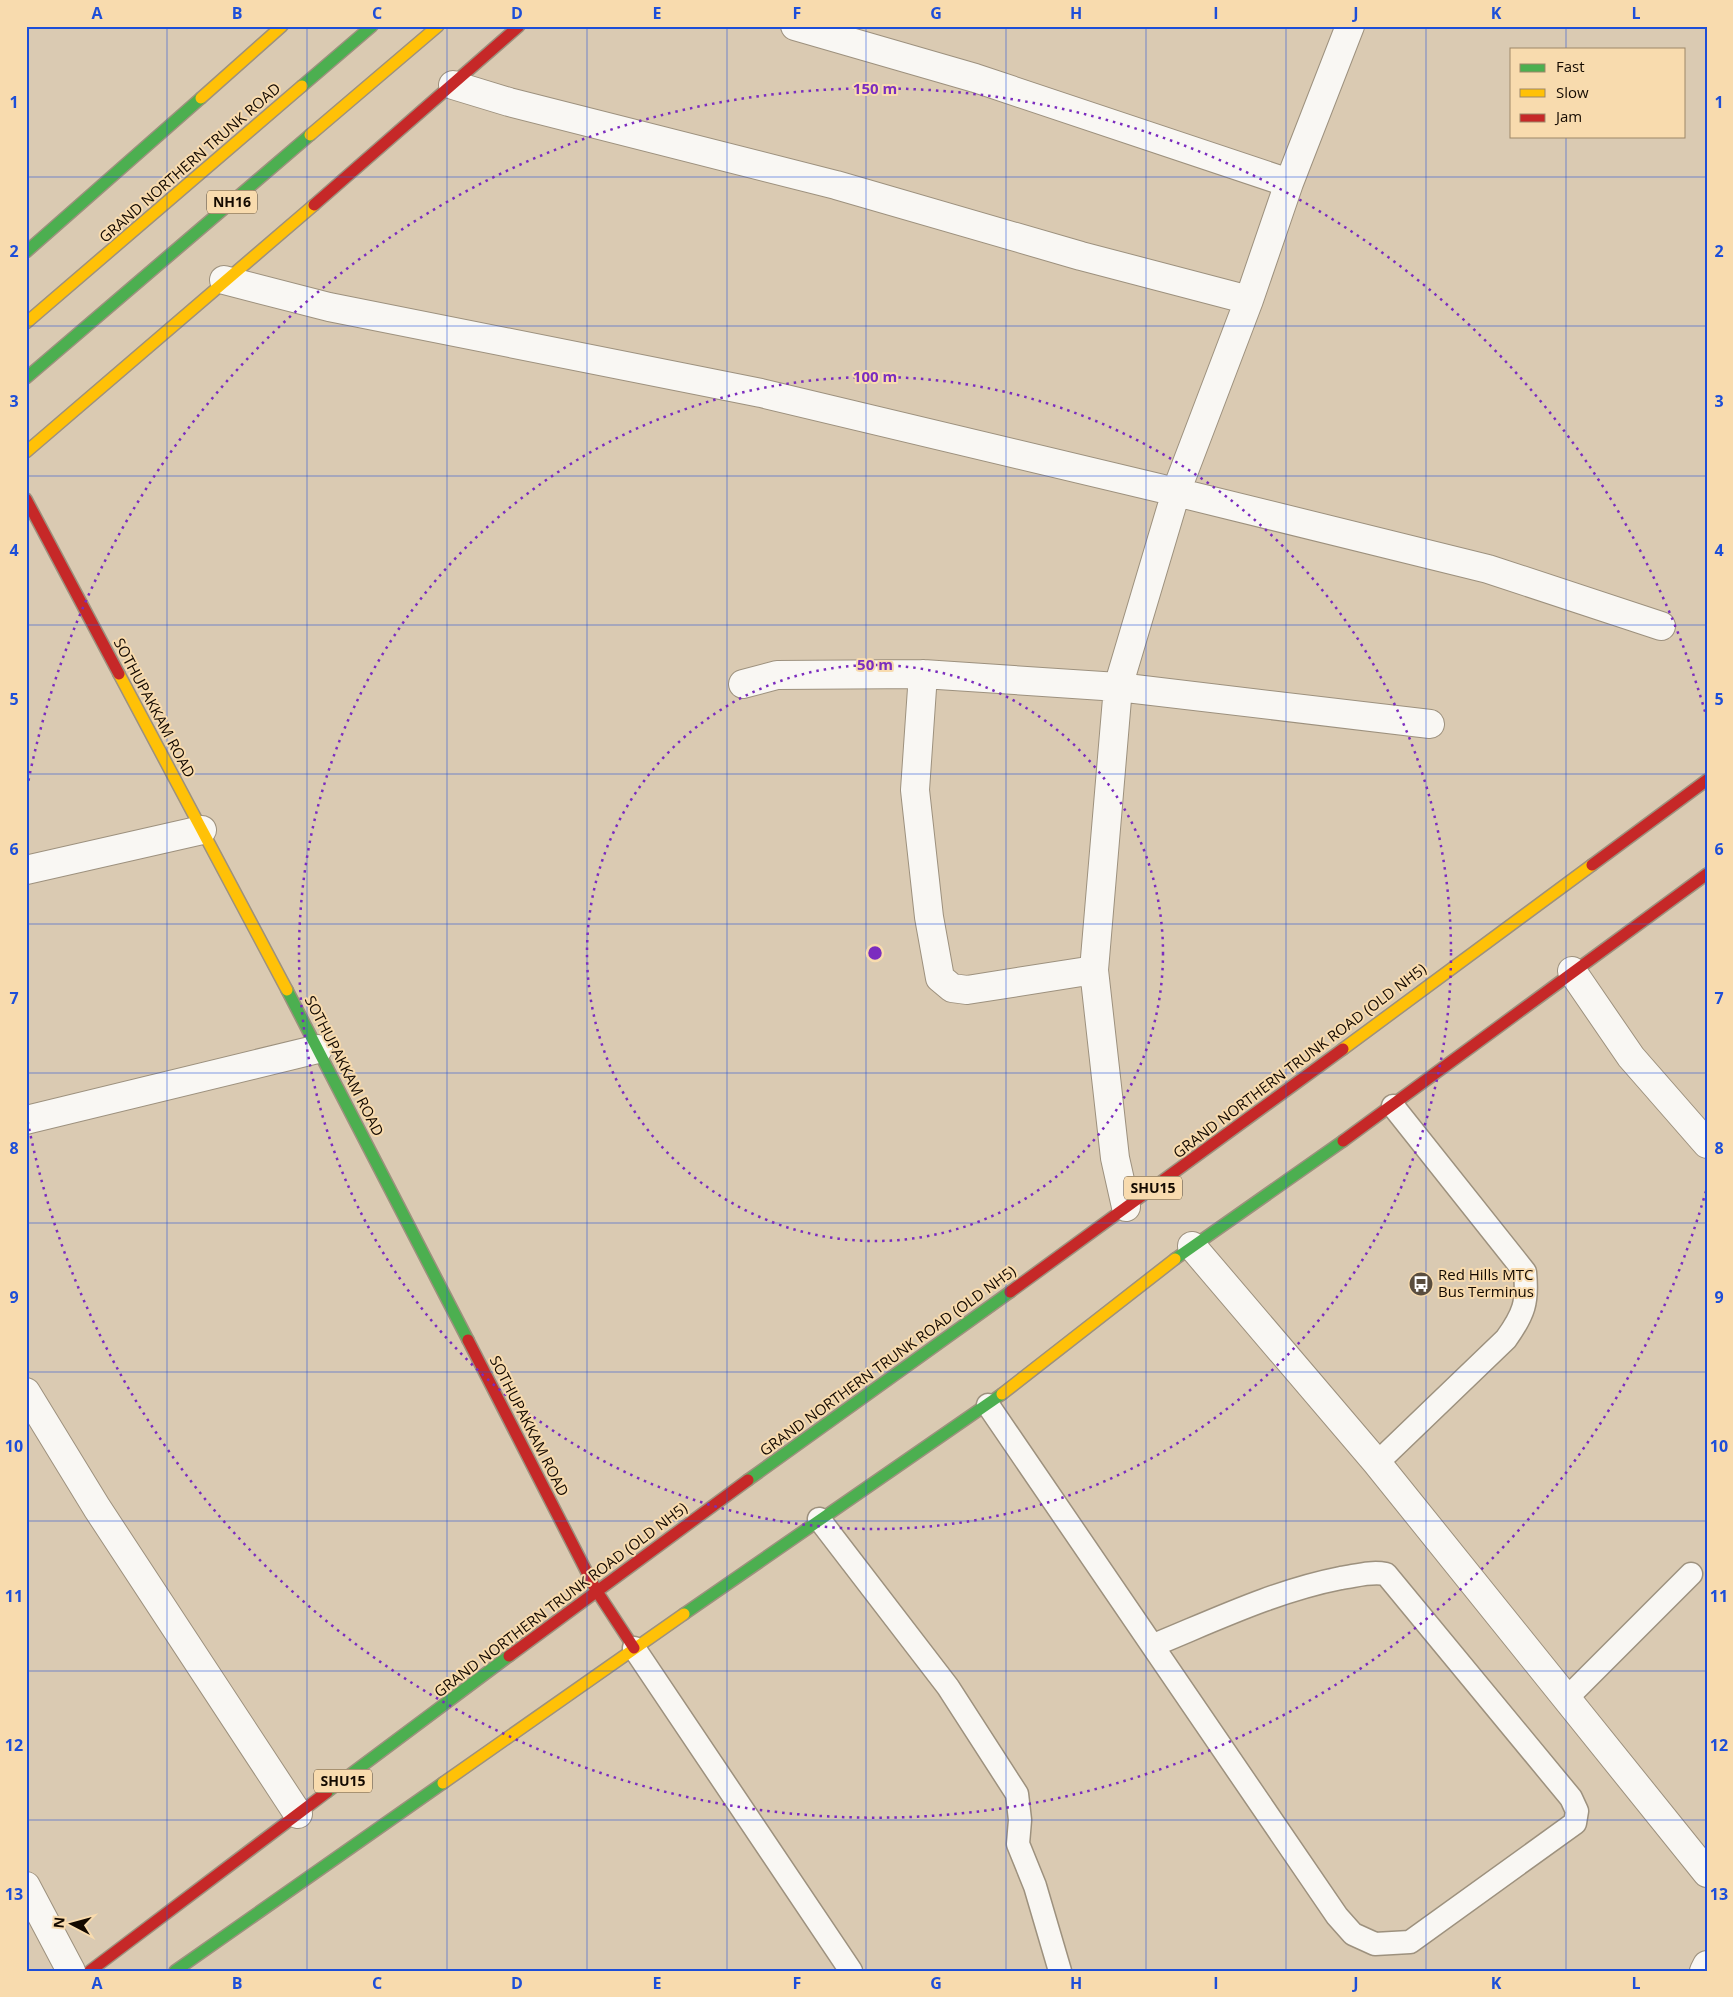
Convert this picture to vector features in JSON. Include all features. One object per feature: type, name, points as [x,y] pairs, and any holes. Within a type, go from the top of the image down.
[{"type":"main road","points":[[26,252],[282,26]]},
{"type":"main road","name":"GRAND NORTHERN TRUNK ROAD","points":[[26,322],[372,26]]},
{"type":"main road","name":"NH16","points":[[26,378],[438,26]]},
{"type":"main road","points":[[26,452],[224,280],[371,157],[519,26]]},
{"type":"main road","name":"SOTHUPAKKAM ROAD","points":[[26,498],[318,1049],[596,1590],[634,1648]]},
{"type":"main road","name":"GRAND NORTHERN TRUNK ROAD (OLD NH5)","points":[[90,1971],[596,1590],[1185,1166],[1707,780]]},
{"type":"main road","points":[[175,1971],[819,1519],[988,1405],[1192,1246],[1393,1106],[1572,971],[1707,874]]},
{"type":"street","points":[[795,26],[974,78],[1289,183]]},
{"type":"street","points":[[1126,1207],[1115,1158],[1094,970],[1118,687],[1176,492],[1249,300],[1341,29]]},
{"type":"street","points":[[453,85],[508,102],[836,185],[1081,256],[1249,300]]},
{"type":"street","points":[[224,280],[329,306],[761,394],[1176,492],[1488,569],[1661,626]]},
{"type":"street","points":[[923,674],[915,790],[929,917],[940,978],[952,988],[966,990],[1094,970]]},
{"type":"street","points":[[743,684],[777,675],[923,674],[1118,687],[1430,724]]},
{"type":"street","points":[[26,870],[202,830]]},
{"type":"street","points":[[1572,971],[1631,1056],[1707,1144]]},
{"type":"street","points":[[26,1120],[318,1049]]},
{"type":"street","points":[[1192,1246],[1377,1463],[1707,1873]]},
{"type":"street","points":[[26,1392],[97,1508],[298,1814]]},
{"type":"street","points":[[26,1886],[71,1971]]},
{"type":"street","points":[[1704,1971],[1707,1965]]},
{"type":"lane","points":[[1377,1463],[1506,1339],[1521,1318],[1527,1294],[1525,1272],[1393,1106]]},
{"type":"lane","points":[[988,1405],[1154,1645],[1337,1916],[1353,1934],[1375,1944],[1410,1942],[1574,1823],[1577,1811],[1571,1798],[1386,1574],[1375,1572],[1318,1583],[1271,1597],[1154,1645]]},
{"type":"lane","points":[[819,1519],[948,1687],[1017,1794],[1020,1820],[1018,1844],[1035,1886],[1060,1971]]},
{"type":"lane","points":[[1566,1699],[1691,1574]]},
{"type":"lane","points":[[634,1648],[851,1971]]},
{"type":"traffic: fast","points":[[302,86],[372,26]]},
{"type":"traffic: fast","points":[[26,252],[201,98]]},
{"type":"traffic: fast","points":[[26,378],[310,135]]},
{"type":"traffic: fast","points":[[287,990],[468,1340]]},
{"type":"traffic: fast","points":[[1175,1259],[1343,1141]]},
{"type":"traffic: fast","points":[[748,1480],[1010,1292]]},
{"type":"traffic: fast","points":[[684,1614],[1002,1394]]},
{"type":"traffic: fast","points":[[327,1792],[509,1656]]},
{"type":"traffic: fast","points":[[175,1971],[443,1783]]},
{"type":"traffic: slow","points":[[201,98],[282,26]]},
{"type":"traffic: slow","points":[[310,135],[438,26]]},
{"type":"traffic: slow","points":[[26,323],[302,86]]},
{"type":"traffic: slow","points":[[26,452],[314,205]]},
{"type":"traffic: slow","points":[[119,674],[287,990]]},
{"type":"traffic: slow","points":[[1343,1049],[1592,865]]},
{"type":"traffic: slow","points":[[1002,1394],[1175,1259]]},
{"type":"traffic: slow","points":[[443,1783],[684,1614]]},
{"type":"traffic: jam","points":[[314,205],[519,26]]},
{"type":"traffic: jam","points":[[26,499],[119,674]]},
{"type":"traffic: jam","points":[[1592,865],[1707,780]]},
{"type":"traffic: jam","points":[[1343,1141],[1707,874]]},
{"type":"traffic: jam","points":[[1010,1292],[1343,1049]]},
{"type":"traffic: jam","points":[[468,1340],[596,1590],[634,1648]]},
{"type":"traffic: jam","points":[[509,1656],[748,1480]]},
{"type":"traffic: jam","points":[[90,1971],[327,1792]]},
{"type":"place","name":"Red Hills MTC Bus Terminus","points":[[1421,1284]]}]
